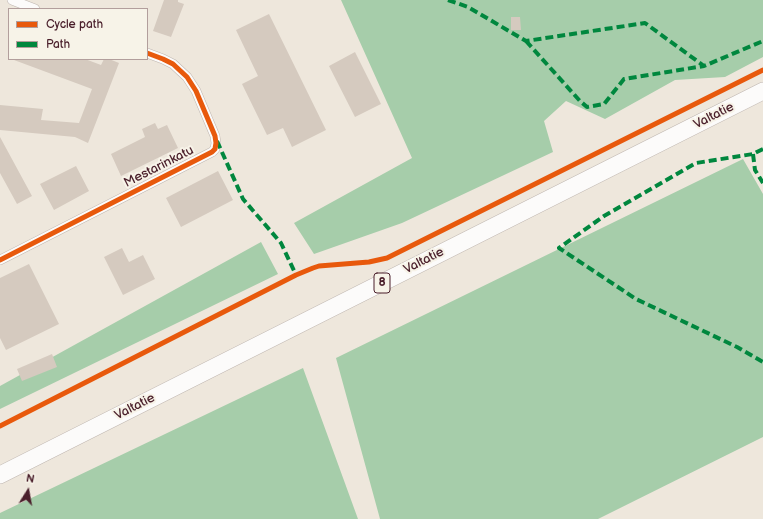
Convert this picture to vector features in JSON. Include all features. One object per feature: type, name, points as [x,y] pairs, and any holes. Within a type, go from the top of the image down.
[{"type":"highway","name":"Valtatie","points":[[0,475],[763,91]]},
{"type":"street","points":[[12,0],[32,8]]},
{"type":"street","name":"Mestarinkatu","points":[[0,260],[212,152],[215,149],[215,136],[196,91],[187,77],[174,64],[148,53]]},
{"type":"green space","points":[[341,0],[763,0],[763,57],[725,77],[675,80],[605,119],[566,101],[544,121],[553,152],[402,223],[314,254],[294,223],[412,158]]},
{"type":"green space","points":[[743,159],[763,194],[763,437],[598,519],[380,519],[336,358]]},
{"type":"green space","points":[[261,242],[278,274],[0,409],[0,386]]},
{"type":"green space","points":[[303,368],[358,519],[0,519],[0,513]]},
{"type":"building","points":[[164,0],[178,0],[178,2],[184,4],[171,37],[153,31]]},
{"type":"building","points":[[269,14],[326,130],[292,147],[283,128],[267,135],[242,84],[258,76],[236,30]]},
{"type":"building","points":[[511,17],[520,17],[521,30],[511,30]]},
{"type":"building","points":[[355,52],[381,104],[355,117],[329,66]]},
{"type":"building","points":[[14,60],[88,60],[101,65],[104,60],[112,60],[119,63],[88,143],[75,137],[0,130],[0,105],[43,109],[41,120],[79,123],[92,89]]},
{"type":"building","points":[[155,123],[158,129],[167,125],[178,148],[121,176],[111,154],[145,137],[142,129]]},
{"type":"building","points":[[0,137],[32,196],[17,204],[0,173]]},
{"type":"building","points":[[76,166],[89,191],[54,210],[40,184]]},
{"type":"building","points":[[218,171],[233,200],[181,227],[166,198]]},
{"type":"building","points":[[122,248],[129,262],[143,255],[155,279],[123,295],[104,257]]},
{"type":"building","points":[[29,264],[59,324],[6,350],[0,338],[0,278]]},
{"type":"building","points":[[52,354],[57,367],[22,381],[17,369]]},
{"type":"marked path","points":[[448,0],[468,7],[526,41],[645,23],[704,66],[763,41]]},
{"type":"marked path","points":[[526,41],[587,107],[604,104],[624,79],[704,66]]},
{"type":"marked path","points":[[217,141],[243,199],[281,243],[296,275]]},
{"type":"marked path","points":[[763,149],[753,154],[696,163],[604,216],[559,248],[636,299],[737,347],[763,362]]},
{"type":"marked path","points":[[753,154],[755,170],[763,183]]},
{"type":"cycle path","points":[[0,260],[212,152],[215,149],[215,136],[196,91],[187,77],[173,64],[148,53]]},
{"type":"cycle path","points":[[0,426],[296,275],[319,266],[369,262],[387,258],[763,70]]}]
